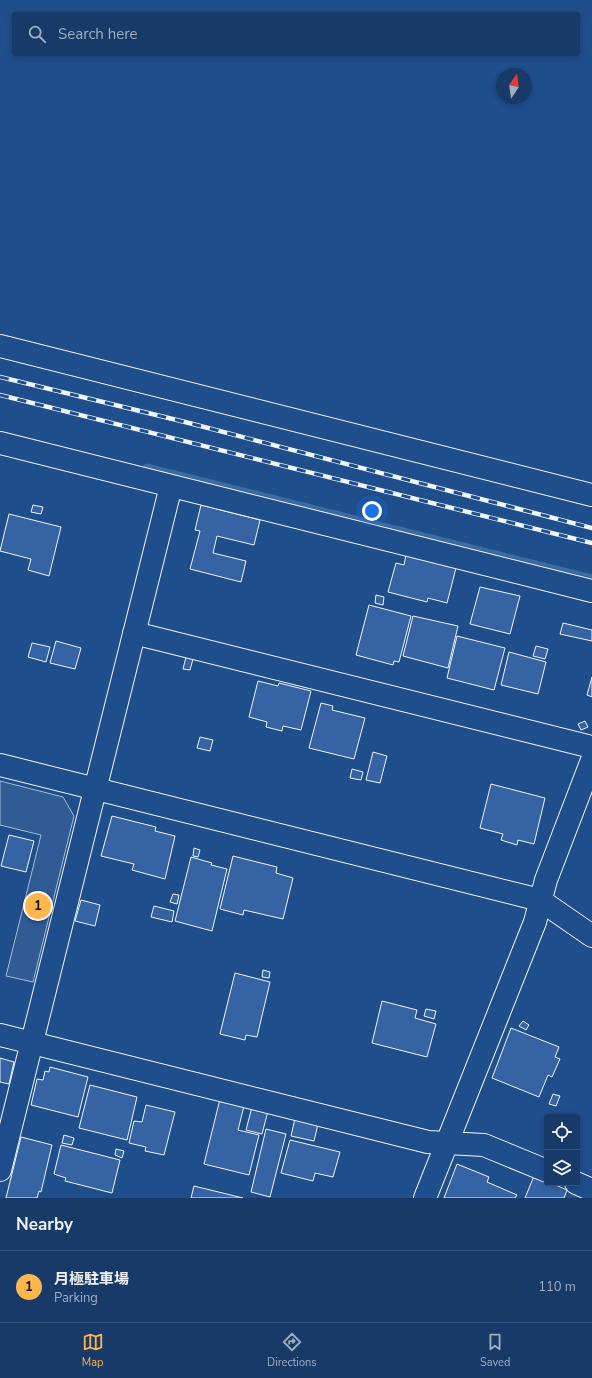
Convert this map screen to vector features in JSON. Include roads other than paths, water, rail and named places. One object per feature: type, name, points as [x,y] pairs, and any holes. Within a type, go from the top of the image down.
[{"type":"street","points":[[0,346],[592,495]]},
{"type":"street","points":[[0,443],[592,591]]},
{"type":"street","points":[[0,1170],[171,486]]},
{"type":"street","points":[[134,633],[592,747]]},
{"type":"street","points":[[425,1198],[535,922],[546,880],[592,760]]},
{"type":"street","points":[[0,765],[540,900],[592,936]]},
{"type":"street","points":[[0,1035],[428,1142],[484,1145],[544,1170]]},
{"type":"street","points":[[580,1185],[592,1190]]},
{"type":"waterway","points":[[147,468],[592,579]]},
{"type":"railway","points":[[0,377],[185,422],[592,528]]},
{"type":"railway","points":[[0,395],[592,543]]},
{"type":"place","name":"月極駐車場","points":[[38,906]]}]
